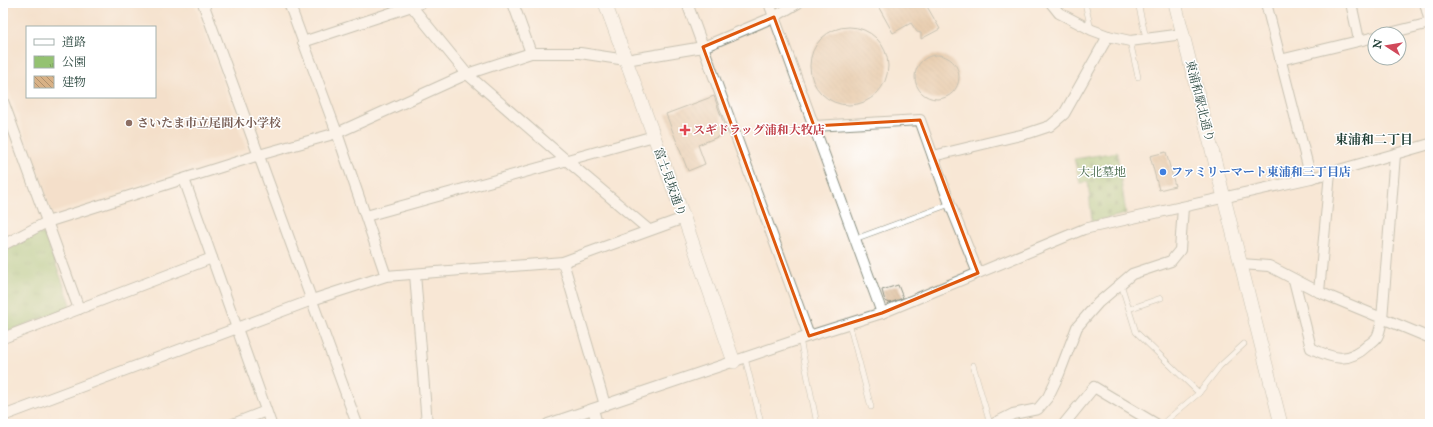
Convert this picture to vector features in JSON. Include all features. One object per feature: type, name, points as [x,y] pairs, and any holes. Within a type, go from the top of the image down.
[{"type":"street","points":[[204,3],[358,424]]},
{"type":"street","points":[[289,3],[337,133],[386,276]]},
{"type":"street","points":[[304,42],[410,4],[421,3]]},
{"type":"street","points":[[513,3],[531,53]]},
{"type":"street","name":"富士見坂通り","points":[[605,3],[684,218],[740,360]]},
{"type":"street","points":[[687,3],[804,337]]},
{"type":"street","points":[[769,3],[882,313]]},
{"type":"street","points":[[3,245],[47,222],[184,178],[337,133],[468,74],[531,53],[580,53],[626,60],[703,47],[774,18],[798,3]]},
{"type":"street","points":[[1050,3],[1059,12],[1092,30],[1108,36],[1130,40],[1183,34]]},
{"type":"street","name":"東浦和駅北通り","points":[[1175,3],[1281,424]]},
{"type":"street","points":[[1266,3],[1311,178]]},
{"type":"street","points":[[1351,3],[1360,40]]},
{"type":"street","points":[[1407,28],[1430,22],[1425,3]]},
{"type":"street","points":[[410,4],[468,74],[566,160],[650,230]]},
{"type":"street","points":[[933,156],[1029,133],[1050,126],[1064,114],[1108,36]]},
{"type":"street","points":[[1280,60],[1367,39]]},
{"type":"street","points":[[3,101],[79,309]]},
{"type":"street","points":[[814,126],[920,120],[950,204],[978,273]]},
{"type":"street","points":[[366,216],[654,136]]},
{"type":"street","points":[[548,424],[605,406],[804,337],[882,313],[1084,229],[1183,208],[1311,178],[1430,144]]},
{"type":"street","points":[[1294,280],[1311,348],[1326,356],[1337,358],[1350,357],[1359,353],[1377,336],[1382,319],[1395,155]]},
{"type":"street","points":[[1319,292],[1330,173]]},
{"type":"street","points":[[184,178],[271,424]]},
{"type":"street","points":[[991,424],[1013,414],[1038,409],[1048,397],[1059,374],[1077,327],[1098,303],[1132,274],[1171,261],[1180,250],[1183,208]]},
{"type":"street","points":[[3,416],[312,300],[386,276],[563,262],[684,218]]},
{"type":"street","points":[[3,338],[212,258]]},
{"type":"street","points":[[563,262],[605,406]]},
{"type":"street","points":[[1241,264],[1269,266],[1319,292],[1430,338]]},
{"type":"street","points":[[415,274],[427,424]]},
{"type":"street","points":[[1064,424],[1094,386],[1156,424]]},
{"type":"street","points":[[593,410],[597,424]]},
{"type":"street","points":[[233,424],[266,411]]},
{"type":"lane","points":[[1085,3],[1092,30]]},
{"type":"lane","points":[[1138,3],[1146,38]]},
{"type":"lane","points":[[1130,40],[1138,77]]},
{"type":"lane","points":[[855,239],[950,204]]},
{"type":"lane","points":[[1121,284],[1136,332],[1199,393]]},
{"type":"lane","points":[[1129,309],[1161,298]]},
{"type":"lane","points":[[849,323],[871,407]]},
{"type":"lane","points":[[804,337],[817,424]]},
{"type":"lane","points":[[1162,424],[1199,393],[1220,366],[1244,344]]},
{"type":"lane","points":[[740,360],[761,423]]},
{"type":"lane","points":[[973,365],[991,424]]},
{"type":"highlighted area","points":[[774,17],[814,126],[920,120],[978,273],[882,313],[809,336],[703,47]]},
{"type":"shaded area","name":"さいたま市立尾間木小学校","points":[[3,3],[194,3],[246,149],[52,213],[3,72]]},
{"type":"green space","name":"大北墓地","points":[[1117,152],[1126,214],[1092,222],[1088,182],[1080,183],[1074,159]]},
{"type":"green space","points":[[39,233],[44,234],[70,301],[69,308],[3,333],[3,252]]},
{"type":"building","points":[[885,3],[925,3],[940,29],[921,39],[921,33],[917,32],[911,23],[893,33],[878,6]]},
{"type":"building","points":[[841,27],[857,27],[871,33],[882,44],[888,58],[888,74],[882,88],[871,99],[857,105],[841,105],[827,99],[816,88],[810,74],[810,58],[816,44],[827,33]]},
{"type":"building","points":[[937,55],[949,59],[955,65],[959,77],[955,89],[949,95],[937,99],[925,95],[919,89],[915,77],[919,65],[925,59]]},
{"type":"building","points":[[714,96],[727,133],[698,145],[705,164],[688,171],[666,114]]},
{"type":"building","points":[[1166,152],[1175,186],[1159,190],[1150,156]]},
{"type":"building","points":[[898,285],[903,298],[890,303],[885,301],[882,290]]},
{"type":"place","name":"さいたま市立尾間木小学校","points":[[129,123]]},
{"type":"place","name":"スギドラッグ浦和大牧店","points":[[685,130]]},
{"type":"place","name":"ファミリーマート東浦和三丁目店","points":[[1163,172]]},
{"type":"district","name":"東浦和二丁目","points":[[1374,140]]}]
